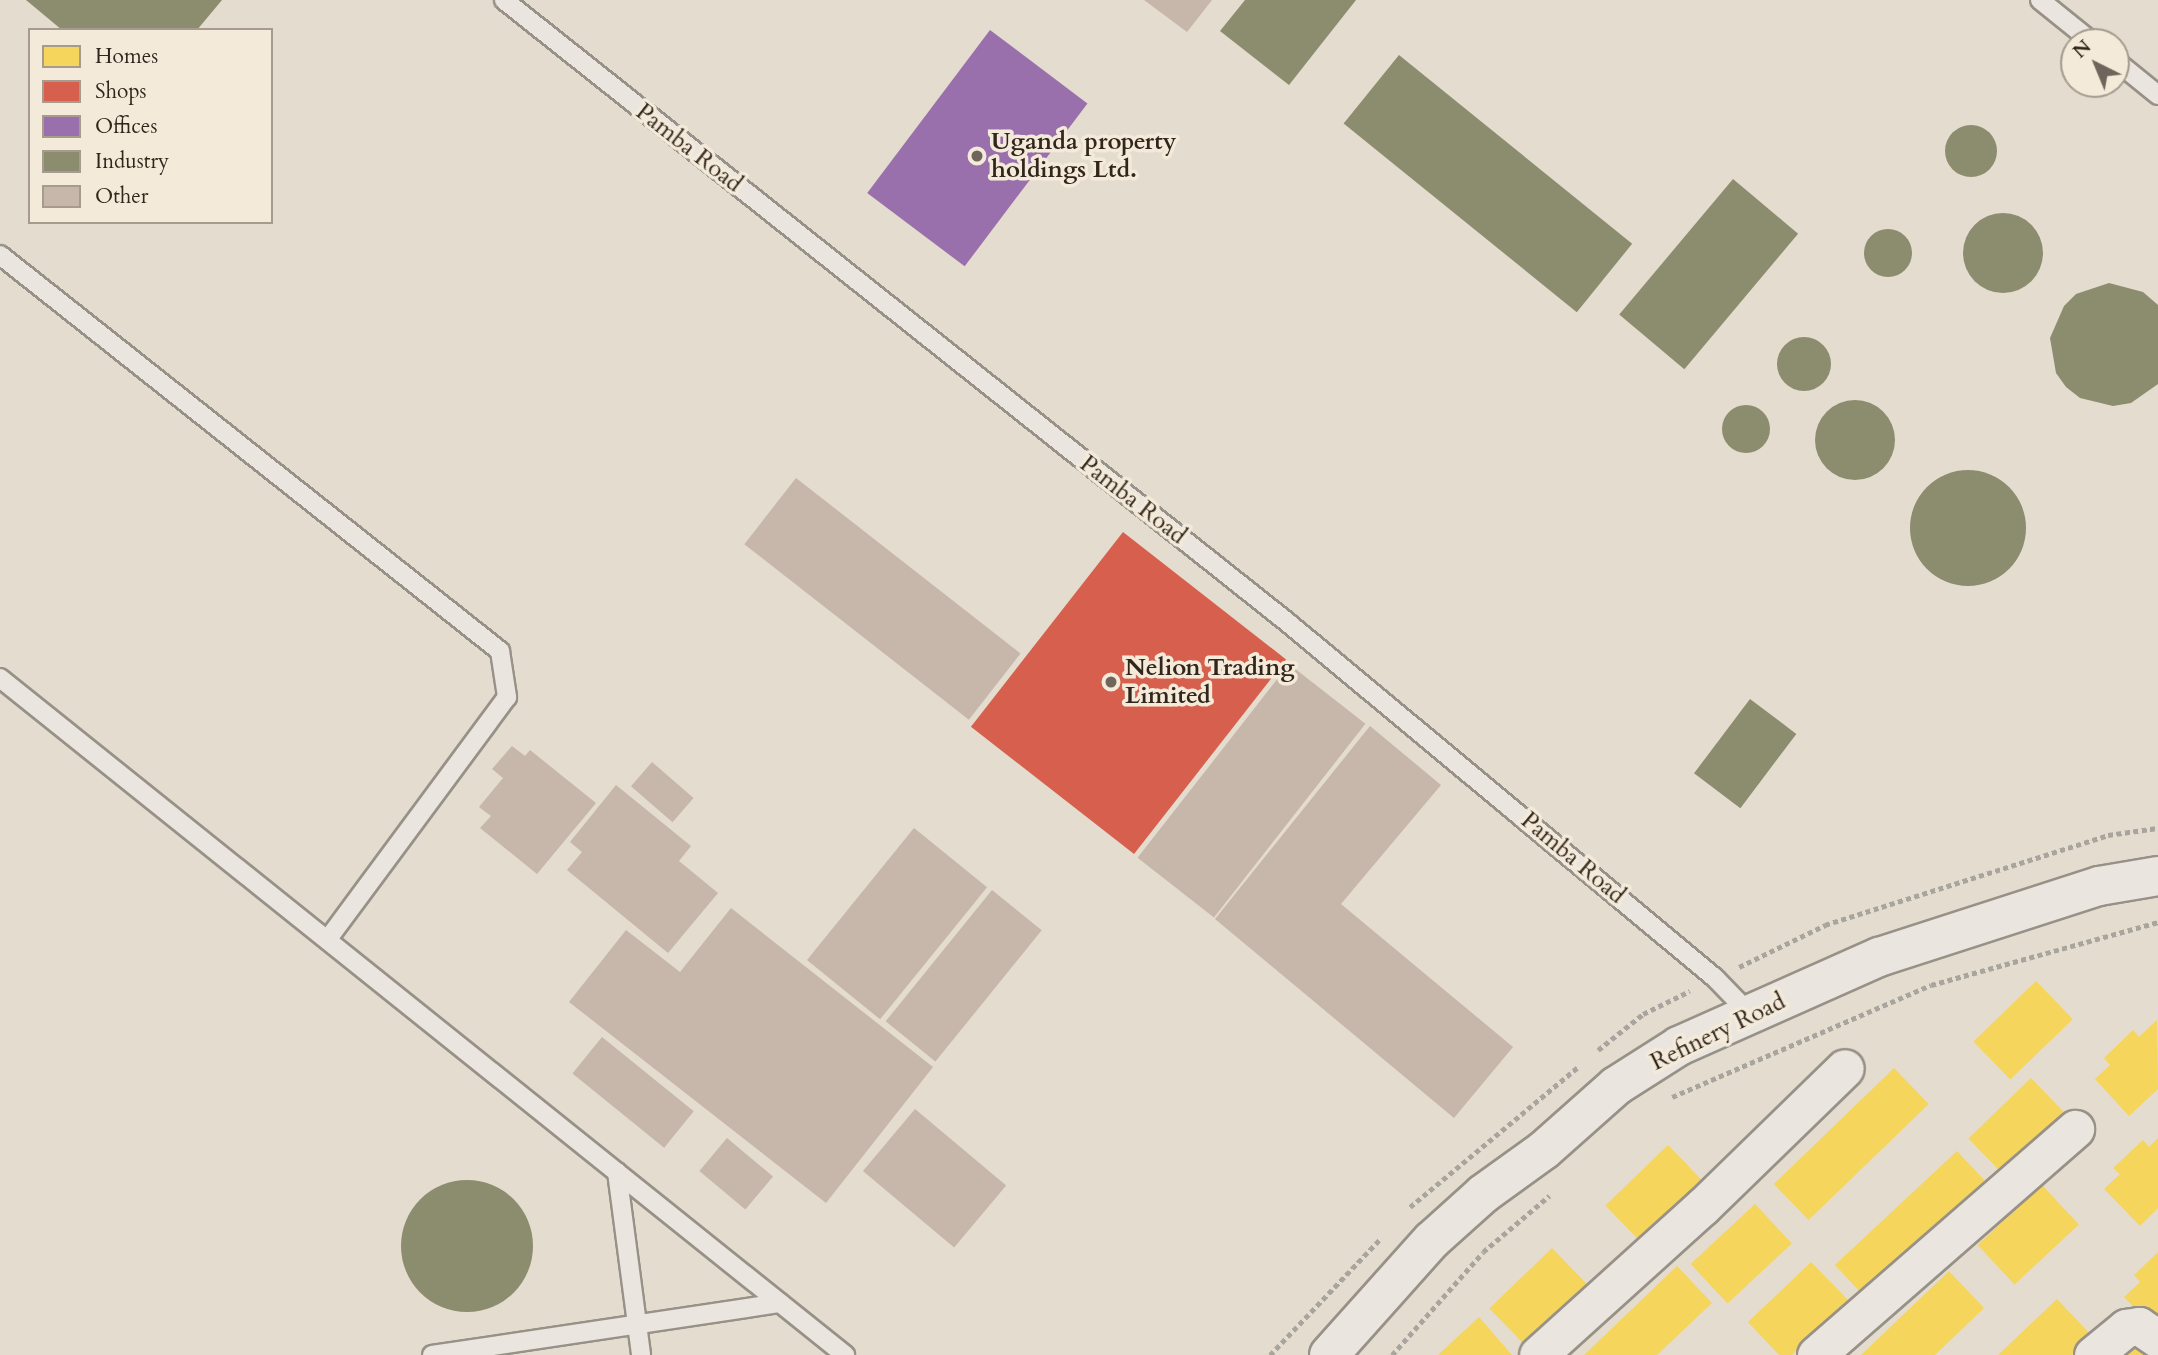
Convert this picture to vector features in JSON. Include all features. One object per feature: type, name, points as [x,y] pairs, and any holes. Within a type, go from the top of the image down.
[{"type":"main road","name":"Refinery Road","points":[[1329,1355],[1432,1240],[1483,1194],[1544,1150],[1616,1086],[1679,1046],[1879,957],[1991,917],[2099,886],[2158,876]]},
{"type":"street","points":[[1538,1355],[1702,1207],[1844,1068]]},
{"type":"street","points":[[1816,1355],[2075,1129]]},
{"type":"street","points":[[2093,1355],[2126,1328],[2139,1326],[2158,1339]]},
{"type":"lane","name":"Pamba Road","points":[[504,0],[1297,631],[1715,978],[1751,1014]]},
{"type":"lane","points":[[2039,0],[2074,28]]},
{"type":"lane","points":[[2130,72],[2158,95]]},
{"type":"lane","points":[[0,255],[500,651],[507,697],[327,940]]},
{"type":"lane","points":[[0,678],[845,1355]]},
{"type":"lane","points":[[617,1172],[641,1355]]},
{"type":"lane","points":[[432,1355],[780,1303]]},
{"type":"path","points":[[1668,1098],[1931,985],[2158,922]]},
{"type":"path","points":[[1392,1355],[1483,1252],[1554,1191]]},
{"type":"building: Homes","points":[[2036,981],[2073,1019],[2010,1080],[1973,1041]]},
{"type":"building: Homes","points":[[2157,1020],[2158,1089],[2129,1116],[2095,1079],[2110,1065],[2104,1058],[2133,1030],[2139,1037]]},
{"type":"building: Homes","points":[[1894,1068],[1929,1104],[1809,1220],[1774,1184]]},
{"type":"building: Homes","points":[[2031,1078],[2068,1116],[2005,1177],[1968,1138]]},
{"type":"building: Homes","points":[[2158,1138],[2158,1208],[2140,1226],[2104,1189],[2120,1174],[2113,1168],[2143,1140],[2149,1147]]},
{"type":"building: Homes","points":[[1668,1145],[1705,1183],[1642,1244],[1605,1205]]},
{"type":"building: Homes","points":[[1957,1151],[1992,1188],[1870,1302],[1835,1265]]},
{"type":"building: Homes","points":[[2042,1185],[2079,1224],[2014,1285],[1978,1245]]},
{"type":"building: Homes","points":[[1755,1204],[1792,1243],[1727,1304],[1691,1264]]},
{"type":"building: Homes","points":[[1552,1248],[1590,1287],[1527,1347],[1489,1308]]},
{"type":"building: Homes","points":[[2158,1252],[2158,1332],[2124,1297],[2140,1282],[2134,1275]]},
{"type":"building: Homes","points":[[1811,1262],[1848,1300],[1792,1355],[1779,1355],[1748,1322]]},
{"type":"building: Homes","points":[[1677,1266],[1712,1303],[1657,1355],[1584,1355]]},
{"type":"building: Homes","points":[[1949,1271],[1984,1308],[1935,1355],[1861,1355]]},
{"type":"building: Homes","points":[[2057,1299],[2092,1336],[2072,1355],[1998,1355]]},
{"type":"building: Homes","points":[[1479,1317],[1512,1355],[1438,1355]]},
{"type":"building: Homes","points":[[2143,1335],[2158,1355],[2123,1355]]},
{"type":"building: Shops","points":[[1123,532],[1286,659],[1134,854],[971,727]]},
{"type":"building: Offices","points":[[990,30],[1087,103],[965,266],[867,193]]},
{"type":"building: Industry","points":[[26,0],[222,0],[199,28],[60,28]]},
{"type":"building: Industry","points":[[1245,0],[1356,0],[1289,85],[1220,31]]},
{"type":"building: Industry","points":[[1399,55],[1632,244],[1577,312],[1344,123]]},
{"type":"building: Industry","points":[[1971,125],[1981,127],[1989,133],[1995,141],[1995,161],[1989,169],[1981,175],[1971,177],[1961,175],[1953,169],[1947,161],[1945,151],[1947,141],[1953,133],[1961,127]]},
{"type":"building: Industry","points":[[1733,179],[1798,234],[1684,369],[1619,315]]},
{"type":"building: Industry","points":[[2003,213],[2018,216],[2031,225],[2040,238],[2043,253],[2040,268],[2031,281],[2018,290],[2003,293],[1988,290],[1975,281],[1966,268],[1963,253],[1966,238],[1975,225],[1988,216]]},
{"type":"building: Industry","points":[[1888,229],[1905,236],[1912,253],[1905,270],[1888,277],[1871,270],[1864,253],[1871,236]]},
{"type":"building: Industry","points":[[2109,283],[2143,292],[2158,305],[2158,384],[2131,403],[2113,406],[2080,398],[2066,387],[2056,373],[2050,338],[2064,306],[2076,294]]},
{"type":"building: Industry","points":[[1809,337],[1819,341],[1827,349],[1831,364],[1827,379],[1819,387],[1799,391],[1789,387],[1781,379],[1777,359],[1781,349],[1789,341]]},
{"type":"building: Industry","points":[[1855,400],[1870,403],[1883,412],[1892,425],[1895,440],[1892,455],[1883,468],[1870,477],[1855,480],[1840,477],[1827,468],[1818,455],[1815,440],[1818,425],[1827,412],[1840,403]]},
{"type":"building: Industry","points":[[1746,405],[1763,412],[1770,429],[1763,446],[1746,453],[1729,446],[1722,429],[1729,412]]},
{"type":"building: Industry","points":[[1968,470],[1990,475],[2009,487],[2021,506],[2026,528],[2021,550],[2009,569],[1990,581],[1968,586],[1946,581],[1927,569],[1915,550],[1910,528],[1915,506],[1927,487],[1946,475]]},
{"type":"building: Industry","points":[[1750,699],[1796,734],[1740,808],[1694,773]]},
{"type":"building: Industry","points":[[467,1180],[492,1185],[514,1199],[528,1221],[533,1246],[528,1271],[514,1293],[492,1307],[467,1312],[442,1307],[420,1293],[406,1271],[401,1246],[406,1221],[420,1199],[442,1185]]},
{"type":"building: Other","points":[[1144,0],[1212,0],[1187,32]]},
{"type":"building: Other","points":[[796,478],[1021,653],[969,720],[744,544]]},
{"type":"building: Other","points":[[1289,664],[1365,724],[1214,918],[1138,858]]},
{"type":"building: Other","points":[[1370,726],[1441,785],[1341,904],[1513,1047],[1454,1118],[1215,919]]},
{"type":"building: Other","points":[[512,746],[525,756],[530,750],[596,803],[537,874],[480,828],[491,816],[479,807],[503,778],[492,769]]},
{"type":"building: Other","points":[[652,762],[694,798],[673,822],[631,786]]},
{"type":"building: Other","points":[[616,785],[691,846],[679,861],[718,893],[668,953],[567,870],[582,852],[570,842]]},
{"type":"building: Other","points":[[914,828],[987,887],[880,1019],[807,960]]},
{"type":"building: Other","points":[[992,890],[1042,930],[935,1062],[886,1021]]},
{"type":"building: Other","points":[[731,908],[933,1067],[826,1203],[569,1002],[626,930],[680,972]]},
{"type":"building: Other","points":[[602,1037],[694,1111],[664,1148],[572,1074]]},
{"type":"building: Other","points":[[915,1109],[1006,1185],[954,1248],[863,1171]]},
{"type":"building: Other","points":[[727,1138],[773,1177],[745,1210],[699,1171]]},
{"type":"place","name":"Uganda property holdings Ltd.","points":[[977,156]]},
{"type":"place","name":"Nelion Trading Limited","points":[[1111,682]]}]
